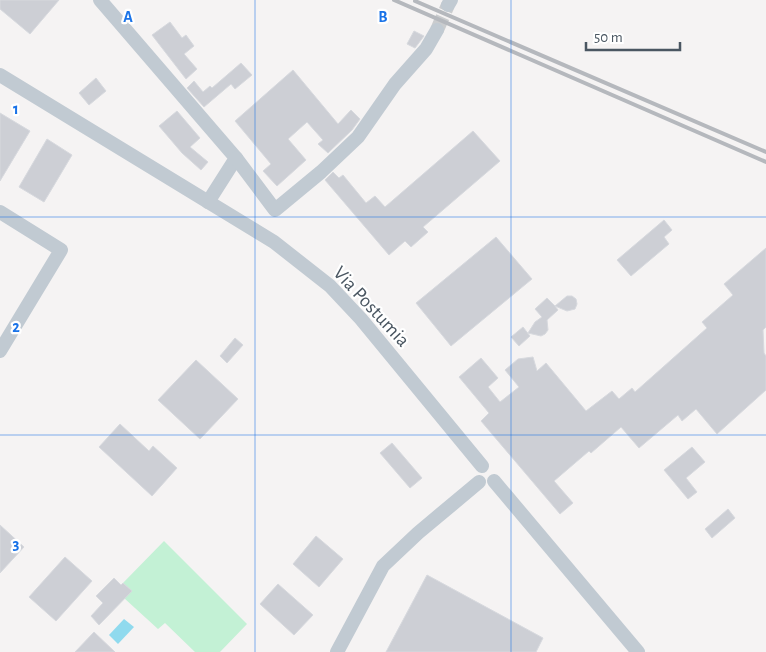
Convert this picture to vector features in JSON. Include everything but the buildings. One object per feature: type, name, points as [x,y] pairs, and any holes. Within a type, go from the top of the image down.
[{"type":"street","points":[[100,0],[236,158],[275,210],[321,172],[358,137],[395,84],[426,49],[437,30]]},
{"type":"street","name":"Via Postumia","points":[[0,75],[274,242],[330,286],[361,319],[482,466]]},
{"type":"street","points":[[208,202],[236,158]]},
{"type":"street","points":[[0,212],[61,250],[0,352]]},
{"type":"street","points":[[482,466],[494,469],[496,475],[494,481],[487,485],[479,482],[476,473],[482,466]]},
{"type":"street","points":[[494,481],[638,652]]},
{"type":"street","points":[[337,652],[384,566],[418,533],[479,482]]},
{"type":"green space","points":[[164,541],[247,624],[220,652],[195,652],[165,623],[158,629],[124,598],[132,591],[123,583]]},
{"type":"water","points":[[124,619],[134,627],[118,644],[109,635]]},
{"type":"tunnel","points":[[437,30],[448,5]]},
{"type":"railway","points":[[394,0],[766,162]]},
{"type":"railway","points":[[415,1],[766,152]]}]
